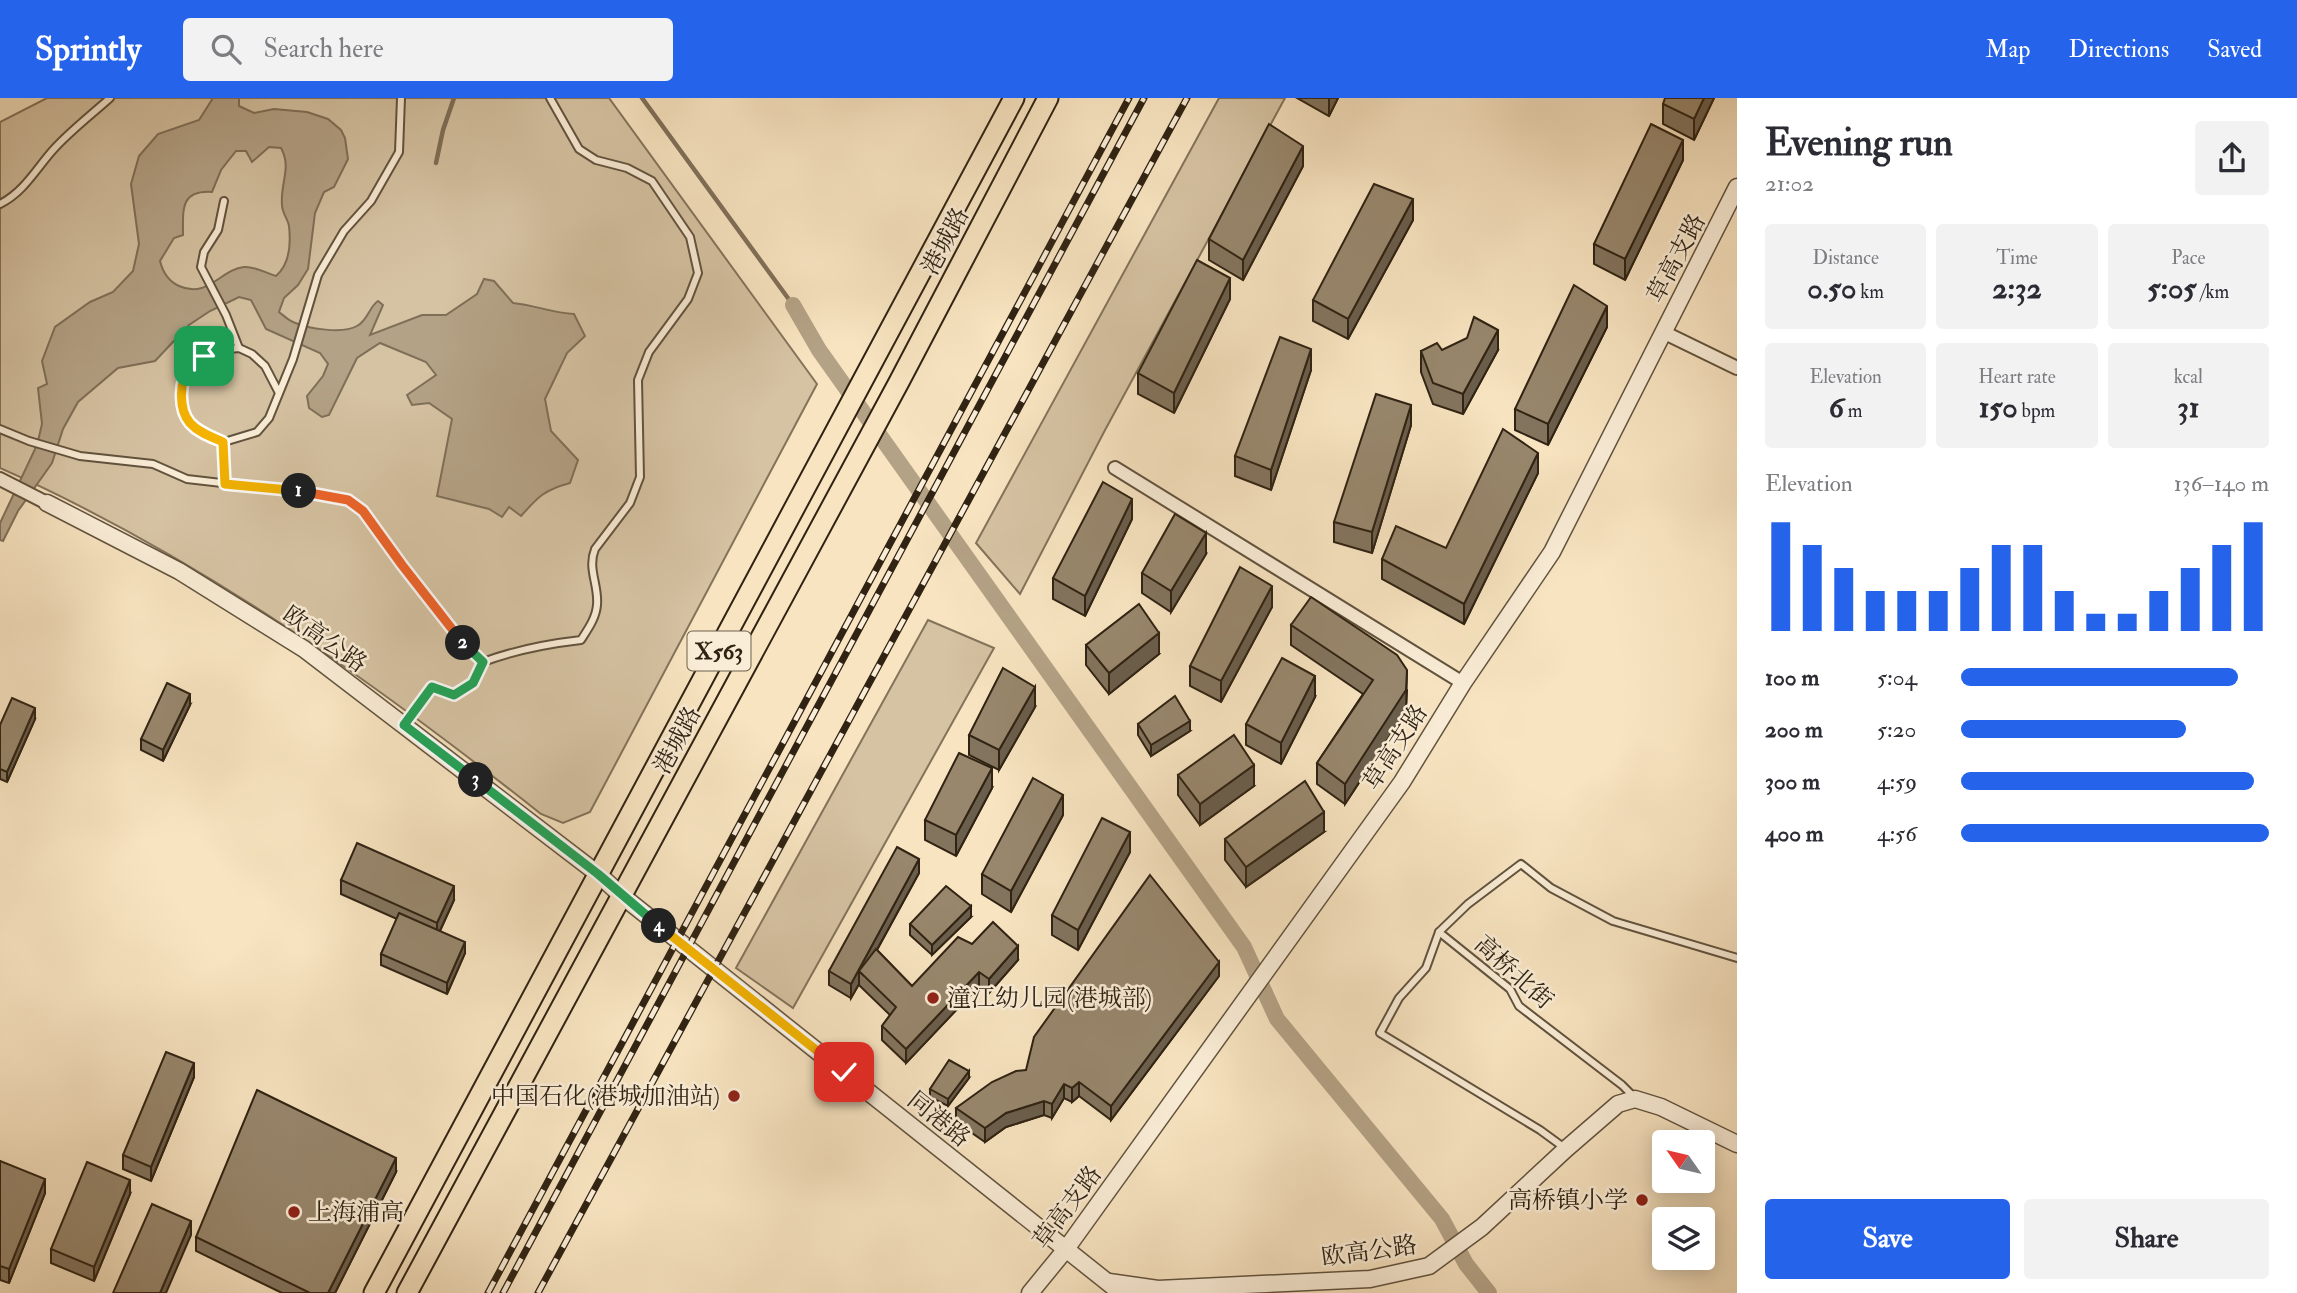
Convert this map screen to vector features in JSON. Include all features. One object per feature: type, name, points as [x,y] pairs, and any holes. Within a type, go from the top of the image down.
[{"type":"main road","name":"港城路","points":[[374,1293],[1014,98]]},
{"type":"main road","name":"港城路","points":[[407,1293],[899,382],[1048,98]]},
{"type":"street","name":"草高支路","points":[[1030,1293],[1066,1249],[1402,782],[1463,683],[1552,552],[1737,187]]},
{"type":"street","points":[[1663,332],[1737,368]]},
{"type":"street","points":[[1115,468],[1463,683]]},
{"type":"street","name":"欧高公路","points":[[0,479],[179,571],[304,649],[598,874]]},
{"type":"street","name":"同港路","points":[[598,874],[1121,1293]]},
{"type":"street","points":[[1635,1098],[1661,1107],[1737,1144]]},
{"type":"street","name":"欧高公路","points":[[1105,1281],[1158,1289],[1185,1288],[1370,1279],[1429,1266],[1482,1227],[1618,1104],[1635,1098]]},
{"type":"lane","points":[[0,204],[24,187],[53,149],[110,98]]},
{"type":"lane","points":[[279,393],[265,366],[252,354],[239,348],[220,350],[204,356],[190,367],[182,386],[183,408],[189,422],[204,434],[223,442],[257,432],[269,418],[293,359],[318,275],[344,231],[371,201],[399,152],[401,98]]},
{"type":"lane","points":[[404,725],[432,687],[454,695],[473,683],[483,662],[542,644],[581,640],[592,624],[597,604],[591,572],[592,557],[595,549],[630,503],[640,477],[638,380],[649,352],[688,299],[698,273],[690,237],[652,181],[627,168],[596,160],[579,149],[550,98]]},
{"type":"lane","points":[[224,201],[218,230],[204,252],[201,267],[226,315],[239,348]]},
{"type":"lane","points":[[0,429],[80,456],[153,464],[187,479],[297,491],[348,500],[363,511],[456,635],[483,662]]},
{"type":"lane","points":[[223,442],[225,484]]},
{"type":"lane","name":"高桥北街","points":[[1635,1098],[1622,1085],[1519,1006],[1510,989],[1439,932],[1468,904],[1521,864],[1551,888],[1613,920],[1737,958]]},
{"type":"lane","points":[[1439,932],[1426,968],[1399,998],[1380,1034],[1540,1130],[1566,1149]]},
{"type":"shaded area","points":[[47,98],[609,98],[817,384],[590,812],[563,823],[541,814],[413,716],[281,624],[144,540],[73,502],[0,468],[0,122]]},
{"type":"shaded area","points":[[213,98],[239,98],[239,106],[254,113],[274,109],[307,112],[328,119],[341,130],[345,138],[348,159],[334,187],[324,192],[315,213],[308,269],[298,285],[284,298],[279,312],[291,321],[307,327],[343,330],[361,323],[378,301],[383,305],[370,335],[422,315],[446,315],[477,294],[484,279],[494,281],[513,303],[574,314],[585,336],[567,353],[545,399],[551,431],[578,460],[570,483],[542,495],[521,516],[509,507],[502,517],[489,509],[437,496],[452,419],[429,403],[412,405],[407,395],[436,375],[426,362],[380,343],[357,358],[329,415],[322,417],[309,408],[307,396],[323,376],[328,364],[320,353],[266,329],[251,300],[239,297],[189,325],[155,361],[118,368],[78,402],[63,429],[52,463],[18,511],[3,541],[0,540],[0,523],[37,445],[42,424],[38,388],[47,384],[42,361],[55,327],[90,302],[113,292],[133,271],[139,244],[131,184],[139,156],[158,134],[199,120]],"holes":[[[269,147],[281,148],[286,162],[282,208],[288,223],[290,240],[287,260],[281,271],[276,276],[244,267],[198,289],[189,289],[172,282],[164,273],[160,261],[174,238],[183,235],[184,210],[189,198],[194,194],[212,192],[221,170],[236,151],[246,151],[252,162]]]},
{"type":"shaded area","points":[[1219,98],[1285,98],[1104,432],[1020,594],[976,543]]},
{"type":"shaded area","points":[[928,620],[994,648],[793,1008],[736,968]]},
{"type":"building","points":[[1665,98],[1704,98],[1694,119],[1663,104]]},
{"type":"building","points":[[1269,124],[1303,146],[1243,260],[1209,239]]},
{"type":"building","points":[[1651,124],[1683,140],[1625,259],[1594,244]]},
{"type":"building","points":[[1374,184],[1413,199],[1348,319],[1313,300]]},
{"type":"building","points":[[1197,260],[1230,278],[1174,393],[1138,373]]},
{"type":"building","points":[[1574,285],[1607,306],[1548,424],[1515,409]]},
{"type":"building","points":[[1474,317],[1498,330],[1463,394],[1433,383],[1421,351],[1437,343],[1442,350],[1467,338]]},
{"type":"building","points":[[1280,337],[1311,349],[1271,470],[1235,456]]},
{"type":"building","points":[[1376,394],[1411,405],[1372,532],[1334,522]]},
{"type":"building","points":[[1503,429],[1538,453],[1464,604],[1382,559],[1396,526],[1446,548]]},
{"type":"building","points":[[1103,482],[1132,499],[1085,596],[1053,578]]},
{"type":"building","points":[[1175,514],[1206,533],[1171,591],[1142,573]]},
{"type":"building","points":[[1240,567],[1272,586],[1221,681],[1190,666]]},
{"type":"building","points":[[1311,597],[1397,655],[1407,670],[1406,690],[1345,784],[1317,763],[1373,680],[1291,625]]},
{"type":"building","points":[[1139,604],[1159,633],[1109,673],[1086,645]]},
{"type":"building","points":[[1282,658],[1315,676],[1281,743],[1246,724]]},
{"type":"building","points":[[1003,668],[1035,687],[999,750],[969,735]]},
{"type":"building","points":[[167,683],[190,694],[163,750],[141,739]]},
{"type":"building","points":[[1175,696],[1190,721],[1151,745],[1138,724]]},
{"type":"building","points":[[12,698],[35,708],[7,772],[0,769],[0,725]]},
{"type":"building","points":[[1234,735],[1254,765],[1200,804],[1178,775]]},
{"type":"building","points":[[959,753],[992,768],[956,835],[925,820]]},
{"type":"building","points":[[1033,778],[1063,795],[1011,891],[982,874]]},
{"type":"building","points":[[1305,781],[1324,812],[1246,867],[1225,839]]},
{"type":"building","points":[[1102,818],[1130,832],[1078,930],[1052,915]]},
{"type":"building","points":[[357,843],[454,886],[437,923],[341,880]]},
{"type":"building","points":[[897,847],[919,859],[851,984],[829,971]]},
{"type":"building","points":[[1150,875],[1219,962],[1111,1106],[1079,1082],[1072,1088],[1064,1084],[1052,1104],[1044,1101],[1006,1113],[985,1128],[956,1108],[992,1082],[1016,1071],[1026,1070],[1034,1037]]},
{"type":"building","points":[[946,886],[971,906],[932,945],[910,924]]},
{"type":"building","points":[[399,913],[465,942],[447,983],[381,954]]},
{"type":"building","points":[[993,922],[1018,946],[989,979],[979,972],[906,1049],[882,1026],[896,1007],[859,971],[876,949],[912,986],[958,937],[972,944]]},
{"type":"building","points":[[166,1052],[194,1063],[151,1167],[123,1155]]},
{"type":"building","points":[[949,1060],[969,1071],[948,1099],[930,1089]]},
{"type":"building","name":"上海浦高","points":[[257,1090],[396,1158],[328,1293],[310,1293],[196,1237]]},
{"type":"building","points":[[0,1161],[45,1179],[9,1269],[0,1266]]},
{"type":"building","points":[[87,1162],[130,1180],[94,1267],[51,1249]]},
{"type":"building","points":[[152,1204],[191,1221],[160,1293],[113,1293]]},
{"type":"waterway","points":[[436,163],[454,98]]},
{"type":"waterway","points":[[642,98],[793,305]]},
{"type":"waterway","points":[[793,305],[819,350],[1244,947],[1277,1019],[1442,1219],[1466,1264],[1489,1293]]},
{"type":"railway","points":[[488,1293],[1129,98]]},
{"type":"railway","points":[[503,1293],[1144,98]]},
{"type":"railway","points":[[538,1293],[1187,98]]},
{"type":"place","name":"潼江幼儿园(港城部)","points":[[933,998]]},
{"type":"place","name":"中国石化(港城加油站)","points":[[734,1096]]},
{"type":"place","name":"高桥镇小学","points":[[1642,1200]]},
{"type":"place","name":"上海浦高","points":[[294,1212]]},
{"type":"route","points":[[204,356],[190,367],[182,386],[183,408],[189,422],[204,434],[223,442],[225,484],[297,491],[348,500],[363,511],[456,635],[483,662],[473,683],[454,695],[432,687],[404,725],[598,874],[844,1072]]}]
